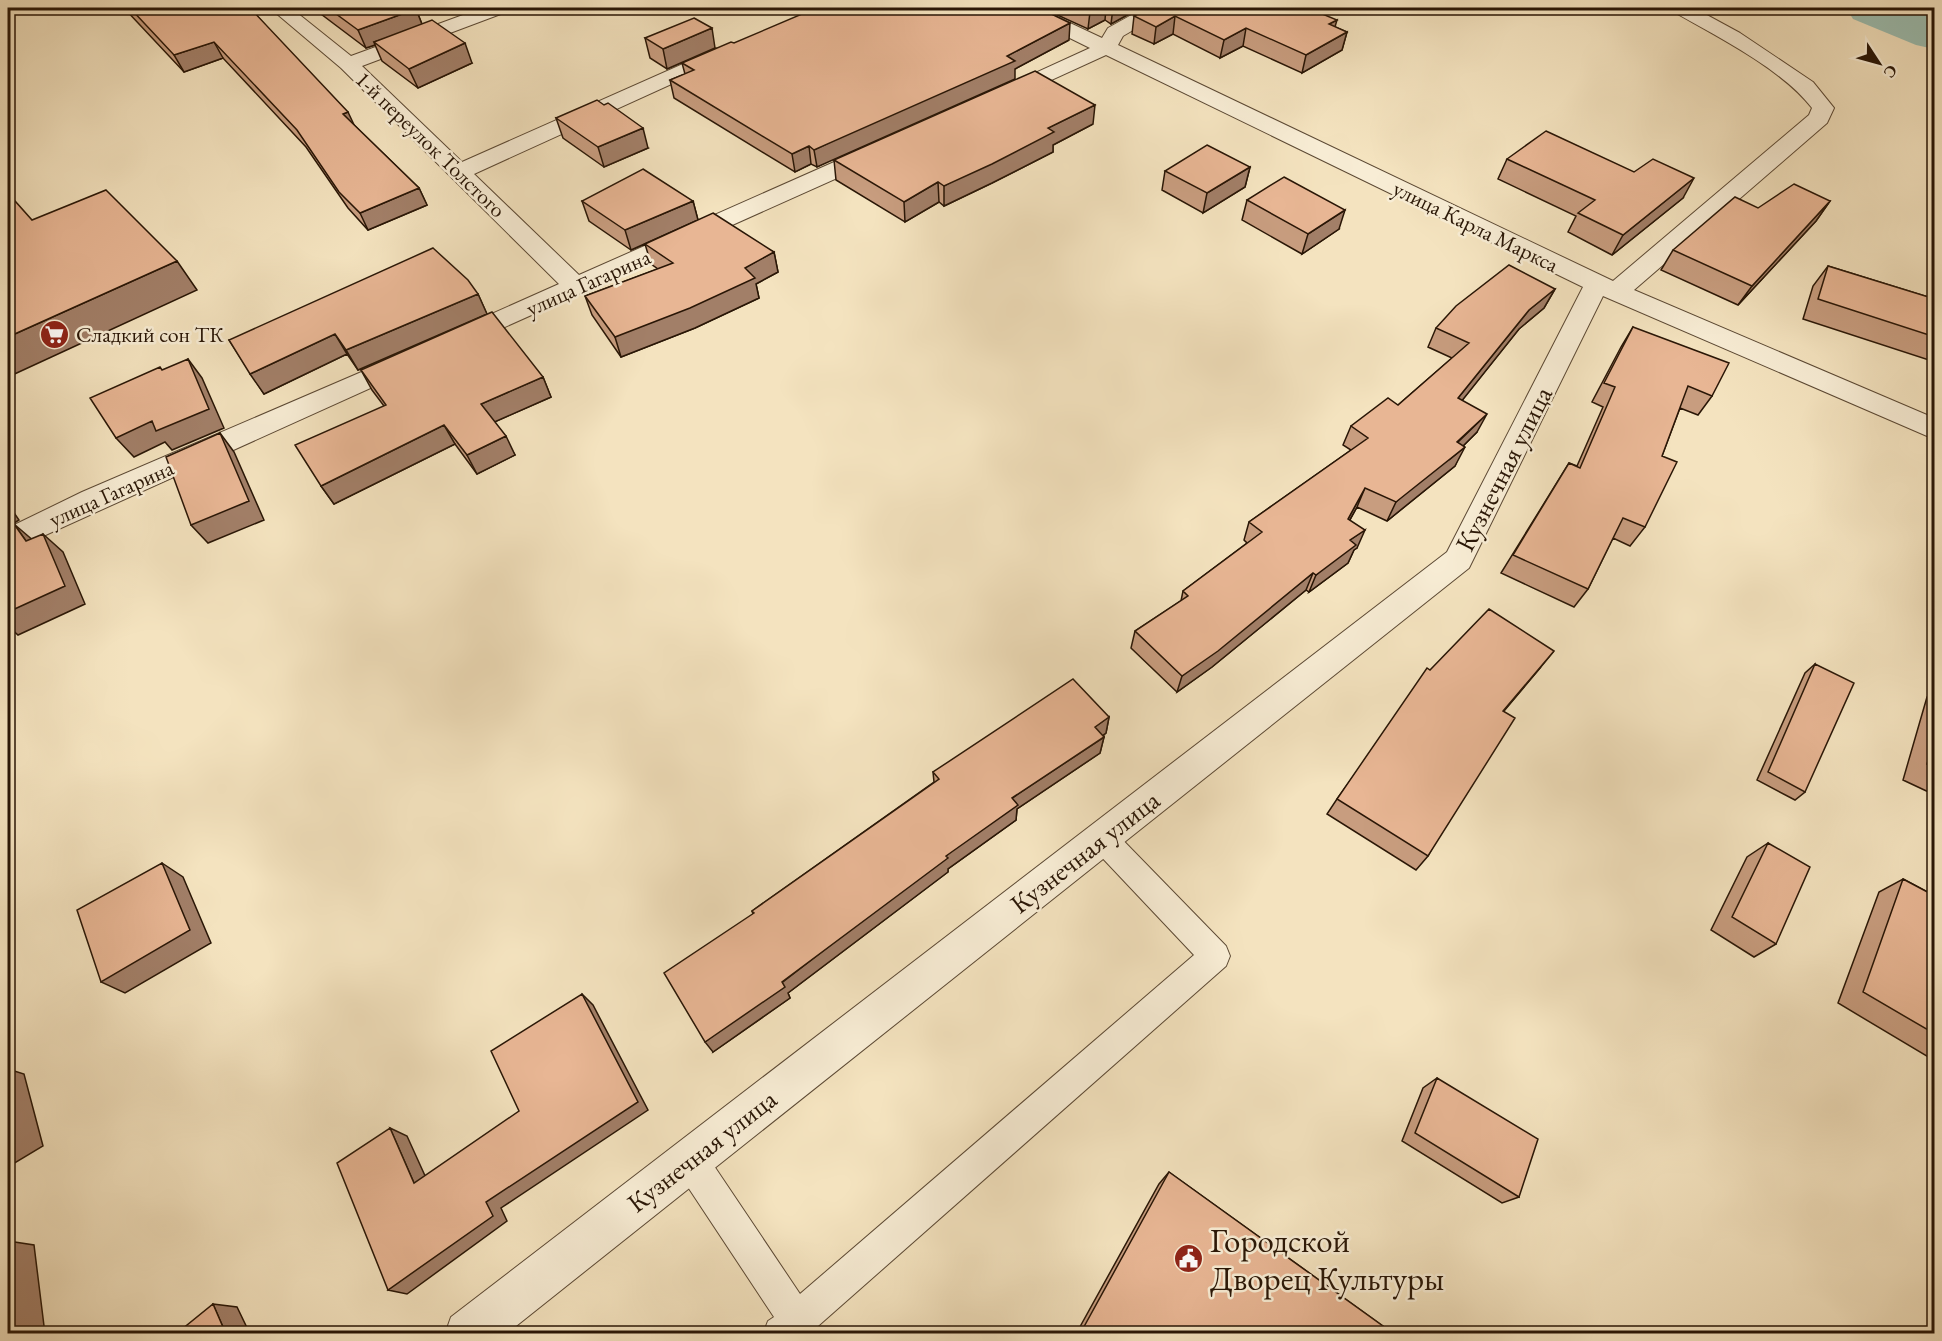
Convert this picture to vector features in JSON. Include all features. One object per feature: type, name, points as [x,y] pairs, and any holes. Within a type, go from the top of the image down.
[{"type":"street","name":"1-й переулок Толстого","points":[[280,8],[348,63],[576,287]]},
{"type":"street","points":[[348,63],[499,8]]},
{"type":"street","name":"улица Карла Маркса","points":[[1024,8],[1607,288],[1935,429]]},
{"type":"street","points":[[987,102],[1106,48],[1115,32],[1157,8]]},
{"type":"street","name":"Кузнечная улица","points":[[468,1334],[1458,560],[1607,288],[1819,118],[1823,108],[1806,86],[1733,37],[1681,8]]},
{"type":"street","points":[[459,172],[740,46]]},
{"type":"street","name":"улица Гагарина","points":[[8,541],[92,500],[576,287],[900,141]]},
{"type":"lane","points":[[690,1160],[789,1327],[1215,956],[1102,838]]},
{"type":"building","points":[[130,8],[250,8],[348,112],[343,114],[419,188],[360,213],[339,192],[297,130],[214,42],[174,55]]},
{"type":"building","points":[[328,8],[414,8],[416,9],[358,30]]},
{"type":"building","points":[[816,8],[1039,8],[1070,23],[1007,56],[1015,61],[814,150],[809,146],[792,154],[670,80],[694,70],[682,63]]},
{"type":"building","points":[[1081,8],[1098,8],[1090,12]]},
{"type":"building","points":[[1149,8],[1308,8],[1337,20],[1329,24],[1347,32],[1306,55],[1246,28],[1224,40],[1175,16],[1156,27],[1134,16]]},
{"type":"building","points":[[694,18],[712,28],[663,49],[645,38]]},
{"type":"building","points":[[432,20],[465,43],[409,69],[374,42]]},
{"type":"building","points":[[1035,71],[1095,105],[1048,128],[1054,132],[992,164],[944,186],[938,182],[904,202],[834,160]]},
{"type":"building","points":[[597,100],[604,105],[608,103],[643,128],[598,147],[556,118]]},
{"type":"building","points":[[1546,131],[1634,172],[1653,159],[1694,178],[1623,235],[1578,213],[1595,200],[1507,159]]},
{"type":"building","points":[[1207,145],[1250,167],[1207,193],[1165,171]]},
{"type":"building","points":[[643,169],[693,201],[625,230],[582,201]]},
{"type":"building","points":[[1284,177],[1345,210],[1308,234],[1247,200]]},
{"type":"building","points":[[1794,184],[1830,201],[1752,286],[1673,250],[1735,197],[1758,208]]},
{"type":"building","name":"Сладкий сон ТК","points":[[106,190],[177,261],[8,337],[8,204],[15,201],[32,220]]},
{"type":"building","points":[[713,213],[774,252],[745,268],[755,278],[690,308],[615,337],[585,296],[673,263],[645,244]]},
{"type":"building","points":[[433,248],[468,280],[478,294],[346,350],[335,334],[250,374],[229,340]]},
{"type":"building","points":[[1509,265],[1555,289],[1529,310],[1458,398],[1487,414],[1457,442],[1465,447],[1396,502],[1365,488],[1348,519],[1365,530],[1350,540],[1356,545],[1316,575],[1313,573],[1218,651],[1182,676],[1135,631],[1188,596],[1183,591],[1262,532],[1249,522],[1368,438],[1351,426],[1388,398],[1398,405],[1469,343],[1436,328],[1456,306]]},
{"type":"building","points":[[1828,266],[1935,299],[1935,337],[1818,299]]},
{"type":"building","points":[[492,312],[543,377],[481,404],[506,436],[467,455],[444,425],[321,486],[295,445],[386,405],[361,370]]},
{"type":"building","points":[[1633,327],[1729,363],[1712,396],[1688,386],[1662,456],[1677,462],[1645,527],[1623,518],[1588,589],[1513,555],[1569,463],[1580,468],[1615,387],[1604,383]]},
{"type":"building","points":[[188,359],[209,409],[156,431],[152,421],[116,438],[90,398],[160,367],[162,370]]},
{"type":"building","points":[[220,433],[249,501],[191,525],[166,457]]},
{"type":"building","points":[[14,524],[26,541],[43,534],[65,586],[8,612],[8,526]]},
{"type":"building","points":[[1489,609],[1554,651],[1503,711],[1515,718],[1428,856],[1337,799],[1427,668],[1430,670]]},
{"type":"building","points":[[1815,664],[1854,683],[1805,792],[1768,772]]},
{"type":"building","points":[[1073,679],[1109,717],[1095,727],[1104,737],[1012,798],[1018,805],[946,856],[948,858],[782,982],[785,987],[705,1042],[664,973],[754,913],[752,911],[939,779],[933,772]]},
{"type":"building","points":[[1935,736],[1935,768],[1927,764]]},
{"type":"building","points":[[1768,843],[1810,867],[1776,944],[1732,917]]},
{"type":"building","points":[[162,863],[190,930],[101,982],[77,910]]},
{"type":"building","points":[[1903,879],[1935,896],[1935,1034],[1863,992]]},
{"type":"building","points":[[582,994],[638,1102],[486,1202],[493,1216],[388,1290],[337,1163],[390,1128],[414,1183],[519,1111],[491,1051]]},
{"type":"building","points":[[1437,1078],[1538,1139],[1519,1197],[1415,1133]]},
{"type":"building","points":[[8,1112],[14,1138],[8,1142]]},
{"type":"building","name":"Городской Дворец Культуры","points":[[1169,1172],[1394,1334],[1080,1334]]},
{"type":"building","points":[[213,1304],[226,1334],[176,1334]]},
{"type":"waterway","points":[[1871,8],[1934,34]]},
{"type":"place","name":"Сладкий сон ТК","points":[[55,334]]},
{"type":"place","name":"Городской Дворец Культуры","points":[[1189,1259]]}]
